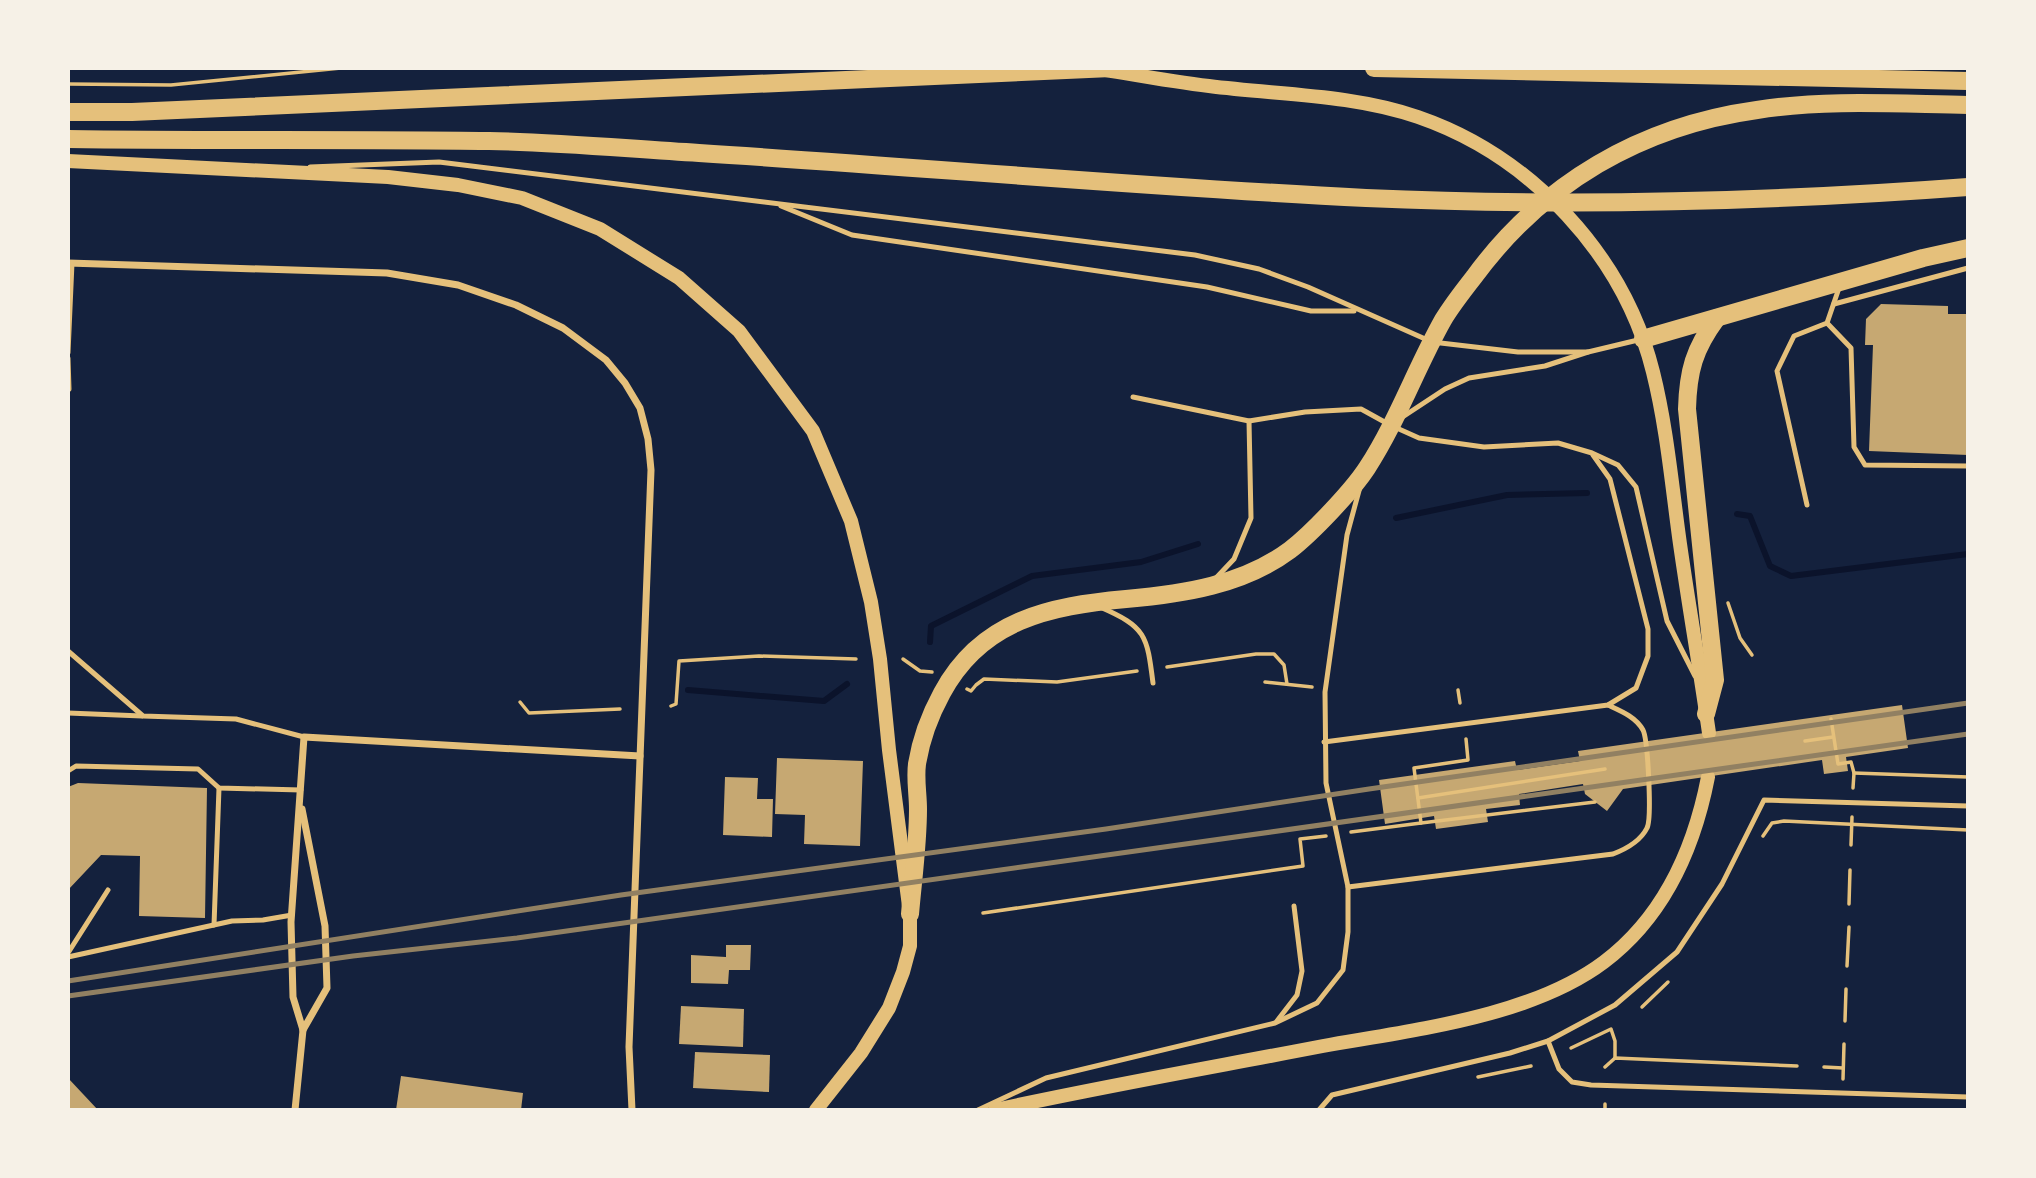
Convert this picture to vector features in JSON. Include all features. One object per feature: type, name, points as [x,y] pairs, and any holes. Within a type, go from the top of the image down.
[{"type":"main road","points":[[68,112],[132,112],[1111,68]]},
{"type":"main road","points":[[1374,68],[1968,81]]},
{"type":"main road","points":[[1098,69],[1210,86],[1321,97],[1376,106],[1418,117],[1479,145],[1550,196],[1583,233],[1628,303],[1653,371],[1668,453],[1690,618],[1709,733]]},
{"type":"main road","points":[[816,1110],[861,1053],[889,1008],[903,972],[910,946],[918,810],[916,766],[929,718],[950,678],[976,646],[1009,626],[1046,611],[1206,588],[1243,576],[1290,550],[1344,497],[1367,468],[1450,309],[1497,246],[1521,220],[1550,196],[1607,158],[1710,118],[1757,110],[1808,104],[1968,104]]},
{"type":"main road","points":[[68,138],[493,141],[1370,198],[1585,202],[1751,199],[1968,187]]},
{"type":"main road","points":[[68,161],[388,177],[458,185],[522,198],[600,229],[679,278],[739,331],[813,431],[851,521],[871,602],[880,659],[888,750],[910,914]]},
{"type":"main road","points":[[1643,339],[1923,258],[1968,248]]},
{"type":"main road","points":[[1706,714],[1715,680],[1687,409],[1687,386],[1690,366],[1697,349],[1717,318]]},
{"type":"main road","points":[[995,1110],[1417,1028],[1499,1011],[1541,998],[1576,981],[1605,961],[1637,932],[1660,902],[1691,844],[1708,777]]},
{"type":"street","points":[[70,263],[387,273],[458,285],[516,305],[563,328],[606,359],[625,383],[640,408],[648,439],[651,470],[629,1047],[632,1110]]},
{"type":"street","points":[[295,1110],[303,1030],[293,998],[292,915],[304,737],[640,756]]},
{"type":"street","points":[[300,794],[325,926],[327,988],[303,1030]]},
{"type":"lane","points":[[220,170],[439,162],[1195,255],[1259,269],[1308,286],[1432,342],[1518,352],[1588,352]]},
{"type":"lane","points":[[772,202],[852,235],[1207,287],[1311,311],[1359,310]]},
{"type":"lane","points":[[69,390],[70,263]]},
{"type":"lane","points":[[1833,304],[1968,268]]},
{"type":"lane","points":[[1827,323],[1842,282]]},
{"type":"lane","points":[[1827,323],[1851,348],[1854,447],[1865,465],[1968,466]]},
{"type":"lane","points":[[1807,506],[1777,371],[1794,336],[1827,323]]},
{"type":"lane","points":[[1390,425],[1444,389],[1469,378],[1545,366],[1643,339]]},
{"type":"lane","points":[[1133,397],[1249,421],[1305,412],[1361,409],[1419,438],[1484,447],[1558,443],[1592,453],[1618,466],[1636,488],[1667,621],[1703,691]]},
{"type":"lane","points":[[1206,588],[1234,559],[1251,518],[1249,421]]},
{"type":"lane","points":[[1324,742],[1608,705],[1636,688],[1648,656],[1648,629],[1610,479],[1592,453]]},
{"type":"lane","points":[[978,1110],[1046,1078],[1275,1023],[1317,1003],[1343,970],[1348,932],[1348,887],[1326,783],[1325,692],[1347,535],[1367,468]]},
{"type":"lane","points":[[1088,603],[1126,618],[1140,630],[1147,643],[1153,683]]},
{"type":"lane","points":[[68,651],[143,716]]},
{"type":"lane","points":[[1348,887],[1613,855],[1632,846],[1648,828],[1651,811],[1643,731],[1627,713],[1608,705]]},
{"type":"lane","points":[[68,713],[236,719],[304,737]]},
{"type":"lane","points":[[68,771],[76,766],[198,769],[219,788],[300,794]]},
{"type":"lane","points":[[214,925],[219,788]]},
{"type":"lane","points":[[1319,1110],[1332,1095],[1510,1053],[1548,1041],[1615,1005],[1677,952],[1722,884],[1764,800],[1968,806]]},
{"type":"lane","points":[[68,955],[108,890]]},
{"type":"lane","points":[[1275,1023],[1297,995],[1302,971],[1294,906]]},
{"type":"lane","points":[[68,955],[214,925],[292,915]]},
{"type":"lane","points":[[1548,1041],[1559,1069],[1572,1082],[1591,1085],[1968,1097]]},
{"type":"path","points":[[68,84],[172,85],[341,68]]},
{"type":"path","points":[[1167,667],[1256,654],[1274,654],[1284,665],[1287,684]]},
{"type":"path","points":[[671,706],[676,704],[679,661],[759,656],[856,659]]},
{"type":"path","points":[[903,659],[920,671],[942,673]]},
{"type":"path","points":[[965,687],[971,691],[984,679],[1057,682],[1137,671]]},
{"type":"path","points":[[1265,682],[1314,687]]},
{"type":"path","points":[[1458,690],[1460,703]]},
{"type":"path","points":[[520,702],[529,713],[620,709]]},
{"type":"path","points":[[1830,719],[1838,764],[1851,762],[1854,773],[1853,788]]},
{"type":"path","points":[[1805,741],[1833,737]]},
{"type":"path","points":[[1421,821],[1414,768],[1468,760],[1466,739]]},
{"type":"path","points":[[1418,798],[1605,769]]},
{"type":"path","points":[[1854,773],[1968,778]]},
{"type":"path","points":[[983,913],[1303,866],[1300,839],[1421,821],[1595,802]]},
{"type":"path","points":[[1851,845],[1852,817]]},
{"type":"path","points":[[1763,837],[1772,823],[1784,821],[1968,830]]},
{"type":"path","points":[[1849,904],[1850,870]]},
{"type":"path","points":[[1847,965],[1849,927]]},
{"type":"path","points":[[1642,1007],[1668,982]]},
{"type":"path","points":[[1845,1021],[1846,989]]},
{"type":"path","points":[[1571,1048],[1611,1029],[1615,1041],[1615,1058]]},
{"type":"path","points":[[1843,1079],[1844,1044]]},
{"type":"path","points":[[1605,1067],[1615,1058],[1797,1066]]},
{"type":"path","points":[[1824,1067],[1844,1068]]},
{"type":"building","points":[[1881,304],[1948,306],[1948,314],[1968,314],[1968,455],[1869,451],[1873,345],[1865,345],[1866,319]]},
{"type":"building","points":[[1902,705],[1908,748],[1846,757],[1848,771],[1824,774],[1822,760],[1623,789],[1607,811],[1585,794],[1583,784],[1519,794],[1520,805],[1486,809],[1488,822],[1436,829],[1434,816],[1385,824],[1379,780],[1515,761],[1517,770],[1580,761],[1578,751]]},
{"type":"building","points":[[777,758],[863,761],[860,846],[804,844],[805,815],[775,814]]},
{"type":"building","points":[[725,777],[758,778],[757,799],[773,799],[772,837],[723,835]]},
{"type":"building","points":[[78,783],[207,788],[205,918],[139,916],[140,856],[101,855],[68,890],[68,787]]},
{"type":"building","points":[[726,945],[751,945],[750,970],[729,970],[728,984],[691,983],[691,955],[726,957]]},
{"type":"building","points":[[681,1006],[744,1009],[743,1047],[679,1044]]},
{"type":"building","points":[[695,1052],[770,1055],[769,1092],[693,1088]]},
{"type":"building","points":[[401,1076],[523,1093],[521,1110],[396,1110]]},
{"type":"building","points":[[68,1078],[98,1110],[68,1110]]},
{"type":"waterway","points":[[1396,518],[1507,495],[1587,493]]},
{"type":"waterway","points":[[1737,514],[1750,516],[1770,566],[1791,576],[1968,554]]},
{"type":"waterway","points":[[930,642],[931,626],[1032,576],[1141,562],[1198,544]]},
{"type":"waterway","points":[[688,690],[824,701],[847,684]]},
{"type":"railway","points":[[68,981],[621,895],[1106,829],[1968,703]]},
{"type":"railway","points":[[68,996],[353,956],[517,938],[1968,734]]}]
